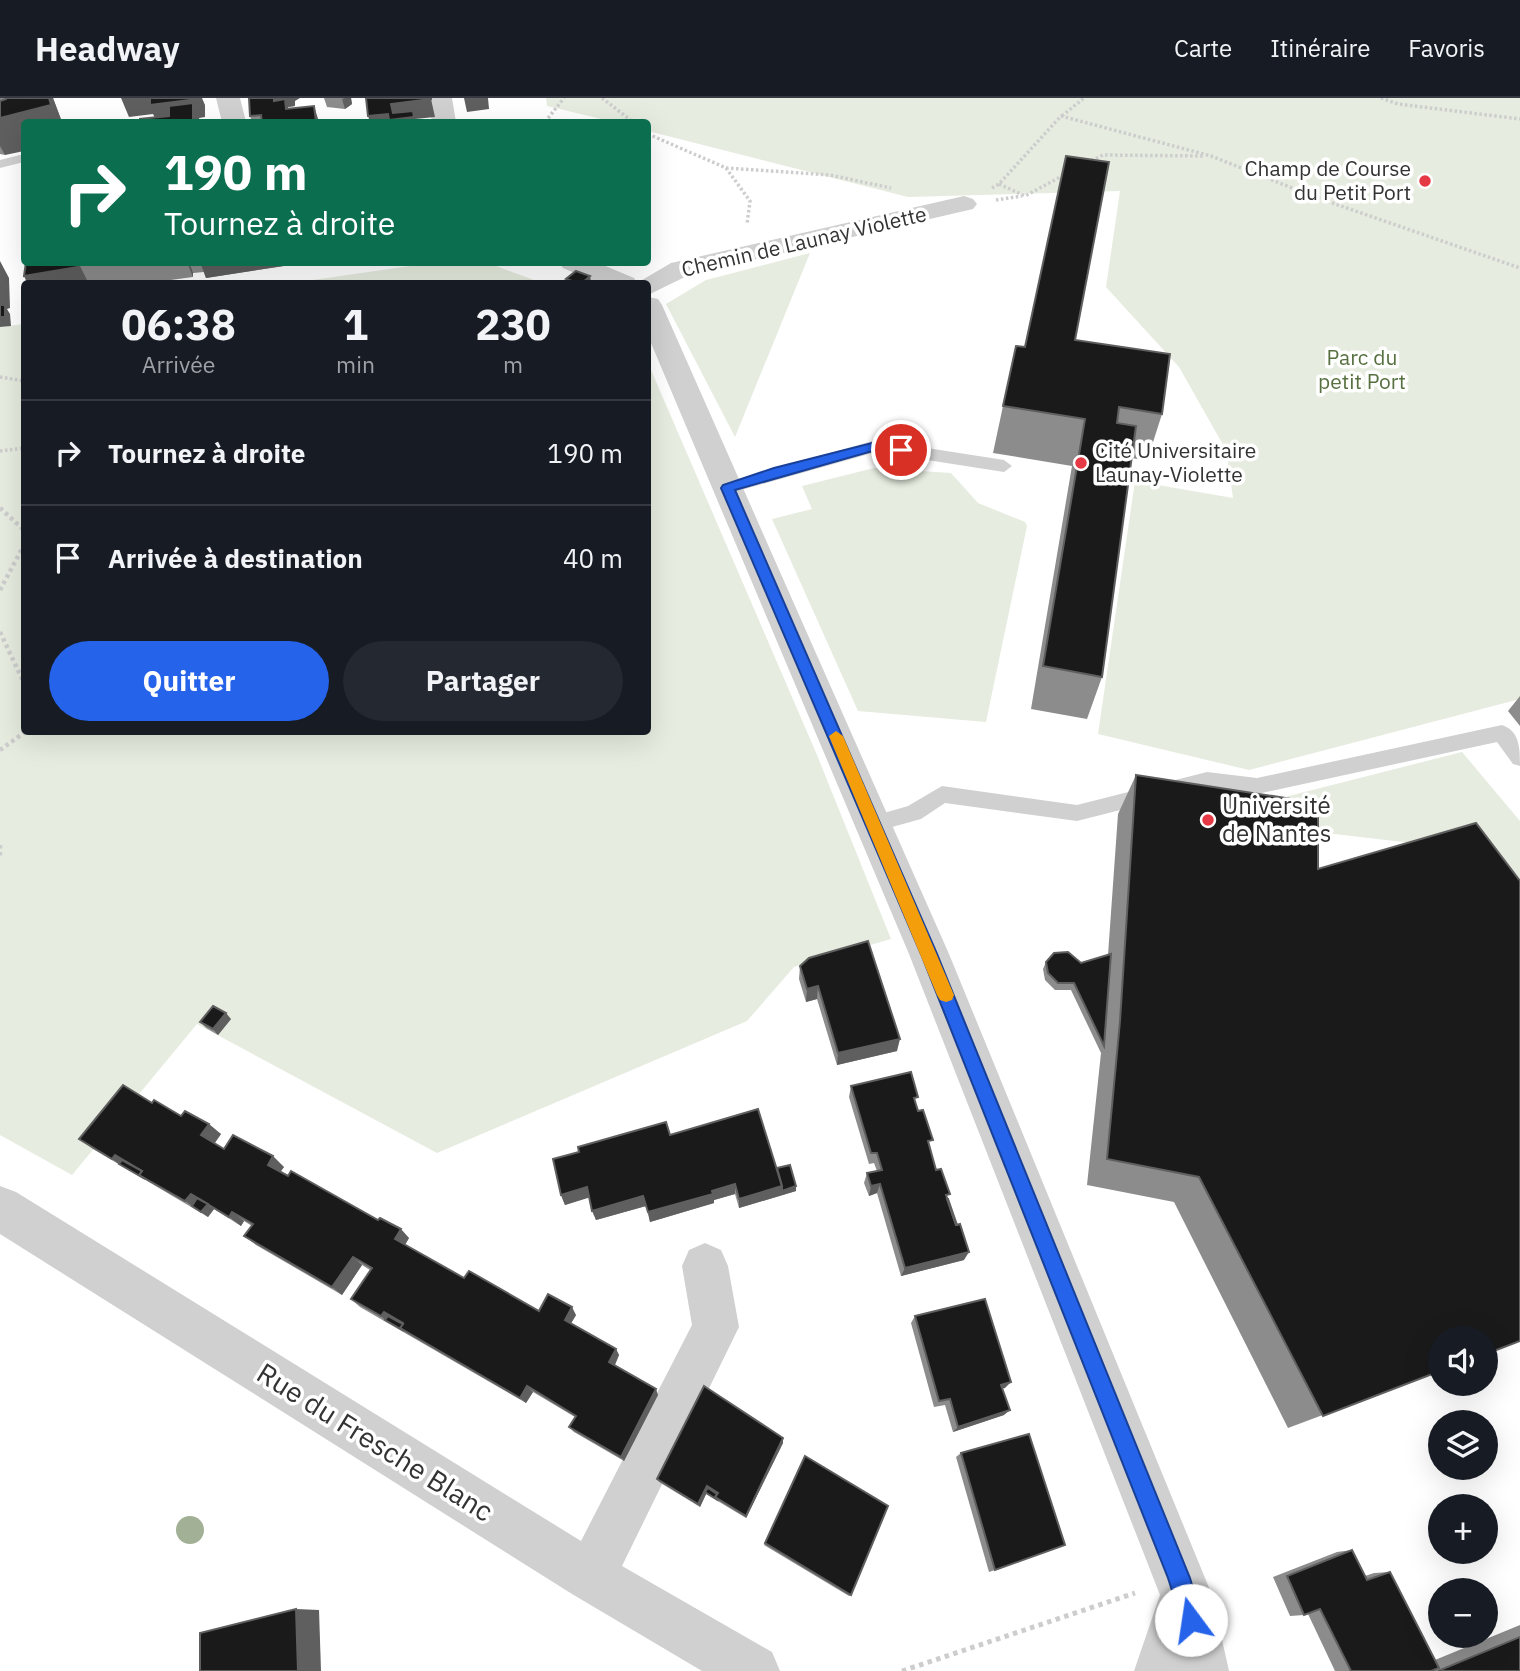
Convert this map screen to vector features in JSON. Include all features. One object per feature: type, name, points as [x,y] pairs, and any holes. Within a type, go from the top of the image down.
[{"type":"street","points":[[228,98],[233,119]]},
{"type":"street","points":[[440,98],[443,119]]},
{"type":"street","name":"Chemin de Launay Violette","points":[[651,285],[681,269],[952,207]]},
{"type":"street","points":[[581,266],[615,280]]},
{"type":"street","points":[[651,312],[929,954],[1183,1586],[1202,1671]]},
{"type":"street","name":"Rue du Fresche Blanc","points":[[0,1208],[590,1576],[753,1671]]},
{"type":"street","points":[[590,1576],[716,1327],[705,1266]]},
{"type":"street","points":[[1161,1671],[1183,1586]]},
{"type":"lane","points":[[0,164],[21,159]]},
{"type":"lane","points":[[727,488],[876,446],[1004,466]]},
{"type":"lane","points":[[874,824],[914,813],[942,794],[1077,813],[1207,780],[1257,786],[1502,733],[1520,758]]},
{"type":"path","points":[[547,119],[564,98]]},
{"type":"path","points":[[603,98],[629,119]]},
{"type":"path","points":[[1069,172],[1025,196],[999,184],[1061,116],[1084,98]]},
{"type":"path","points":[[1381,98],[1398,104],[1520,119]]},
{"type":"path","points":[[1061,116],[1212,156],[1315,197],[1520,268]]},
{"type":"path","points":[[651,135],[726,168],[811,171],[869,181],[952,207]]},
{"type":"path","points":[[1081,166],[1103,155],[1212,156]]},
{"type":"path","points":[[726,168],[750,201],[745,242],[747,256]]},
{"type":"path","points":[[0,377],[21,380]]},
{"type":"path","points":[[0,451],[21,449]]},
{"type":"path","points":[[0,508],[21,527]]},
{"type":"path","points":[[0,590],[21,551]]},
{"type":"path","points":[[0,632],[21,676]]},
{"type":"path","points":[[0,750],[22,735]]},
{"type":"path","points":[[0,845],[0,859]]},
{"type":"path","points":[[902,1671],[1183,1586]]},
{"type":"green space","name":"Parc du petit Port","points":[[546,98],[1520,98],[1520,699],[1249,770],[1098,734],[1135,481],[1233,498],[1226,450],[1179,367],[1106,287],[1120,191],[908,197],[651,132],[651,119],[601,119],[547,106]]},
{"type":"green space","points":[[810,253],[735,437],[666,304],[706,280]]},
{"type":"green space","points":[[410,266],[496,266],[534,280],[313,280]]},
{"type":"green space","points":[[21,324],[21,735],[651,735],[651,370],[817,755],[891,939],[794,967],[747,1021],[437,1153],[197,1024],[72,1175],[0,1135],[0,327]]},
{"type":"green space","points":[[874,468],[951,473],[978,503],[1025,522],[1027,526],[986,722],[858,711],[772,519],[812,509],[802,486]]},
{"type":"green space","points":[[1462,752],[1520,821],[1520,952],[1446,847],[1144,812],[1277,799]]},
{"type":"building","points":[[6,98],[49,98],[51,105],[0,118],[0,101]]},
{"type":"building","points":[[150,98],[198,98],[198,99],[150,105]]},
{"type":"building","points":[[249,98],[274,98],[274,101],[285,99],[286,109],[314,106],[316,119],[262,119],[261,115],[250,116]]},
{"type":"building","points":[[366,98],[431,98],[391,104],[393,113],[413,111],[414,117],[389,119],[388,114],[368,116]]},
{"type":"building","points":[[193,103],[193,119],[140,119],[169,116],[169,106]]},
{"type":"building","name":"Cité Universitaire Launay-Violette","points":[[1066,156],[1109,162],[1075,340],[1170,354],[1162,414],[1119,407],[1117,423],[1136,426],[1102,677],[1043,666],[1085,419],[1003,406],[1016,346],[1025,347]]},
{"type":"building","points":[[25,266],[78,266],[78,267],[24,276]]},
{"type":"building","points":[[576,271],[590,276],[586,280],[566,279]]},
{"type":"building","points":[[0,305],[5,305],[5,317],[0,317]]},
{"type":"building","points":[[1136,775],[1318,803],[1318,869],[1476,823],[1520,881],[1520,1341],[1498,1349],[1498,1326],[1428,1326],[1428,1376],[1323,1416],[1199,1177],[1107,1159],[1120,1021]]},
{"type":"building","points":[[868,941],[900,1039],[838,1053],[818,986],[807,989],[800,966],[809,958]]},
{"type":"building","points":[[1068,952],[1081,963],[1111,954],[1104,1046],[1074,983],[1058,983],[1048,973],[1046,962],[1054,953]]},
{"type":"building","points":[[213,1006],[226,1013],[213,1029],[200,1022]]},
{"type":"building","points":[[911,1072],[918,1097],[914,1098],[918,1111],[923,1110],[933,1140],[928,1141],[936,1170],[941,1169],[950,1194],[946,1195],[956,1225],[960,1224],[969,1252],[905,1268],[880,1184],[871,1186],[867,1173],[882,1170],[877,1153],[871,1153],[851,1086]]},
{"type":"building","points":[[123,1085],[152,1103],[154,1100],[181,1116],[185,1111],[209,1124],[201,1135],[224,1149],[233,1135],[273,1156],[268,1165],[288,1176],[291,1171],[378,1220],[380,1218],[401,1229],[395,1239],[464,1278],[469,1271],[539,1311],[548,1294],[572,1307],[565,1320],[616,1349],[609,1362],[656,1389],[621,1457],[569,1427],[576,1416],[527,1386],[520,1398],[400,1328],[403,1323],[384,1312],[381,1316],[351,1299],[372,1268],[353,1257],[332,1287],[244,1236],[253,1224],[232,1212],[229,1217],[191,1194],[185,1201],[139,1175],[142,1171],[115,1155],[112,1159],[79,1139]]},
{"type":"building","points":[[758,1109],[782,1186],[739,1199],[735,1184],[712,1191],[713,1194],[648,1212],[643,1196],[592,1211],[587,1187],[561,1195],[553,1159],[579,1152],[578,1147],[666,1122],[670,1135]]},
{"type":"building","points":[[122,1160],[142,1171],[139,1175],[145,1179],[119,1164]]},
{"type":"building","points":[[790,1165],[796,1186],[782,1191],[777,1168]]},
{"type":"building","points":[[197,1198],[208,1204],[201,1212],[192,1206]]},
{"type":"building","points":[[985,1299],[1011,1382],[1001,1385],[1010,1410],[958,1427],[950,1399],[939,1401],[915,1316]]},
{"type":"building","points":[[388,1316],[403,1324],[400,1328],[404,1331],[385,1320]]},
{"type":"building","points":[[704,1386],[783,1438],[746,1516],[715,1497],[718,1493],[707,1486],[698,1504],[657,1479]]},
{"type":"building","points":[[1029,1434],[1065,1545],[995,1570],[961,1453]]},
{"type":"building","points":[[805,1456],[888,1506],[851,1595],[765,1543]]},
{"type":"building","points":[[708,1488],[717,1494],[716,1499],[705,1492]]},
{"type":"building","points":[[1352,1550],[1367,1580],[1390,1572],[1439,1668],[1431,1671],[1351,1671],[1320,1609],[1304,1615],[1287,1576]]},
{"type":"building","points":[[296,1609],[298,1671],[200,1671],[200,1633]]},
{"type":"building","points":[[1520,1637],[1520,1671],[1438,1671],[1498,1648]]},
{"type":"slow traffic","points":[[836,736],[946,995]]},
{"type":"place","name":"Champ de Course du Petit Port","points":[[1425,181]]},
{"type":"place","name":"Cité Universitaire Launay-Violette","points":[[1081,463]]},
{"type":"place","name":"Université de Nantes","points":[[1208,820]]},
{"type":"route","points":[[901,450],[876,446],[727,488],[929,954],[1186,1595],[1191,1620]]}]
